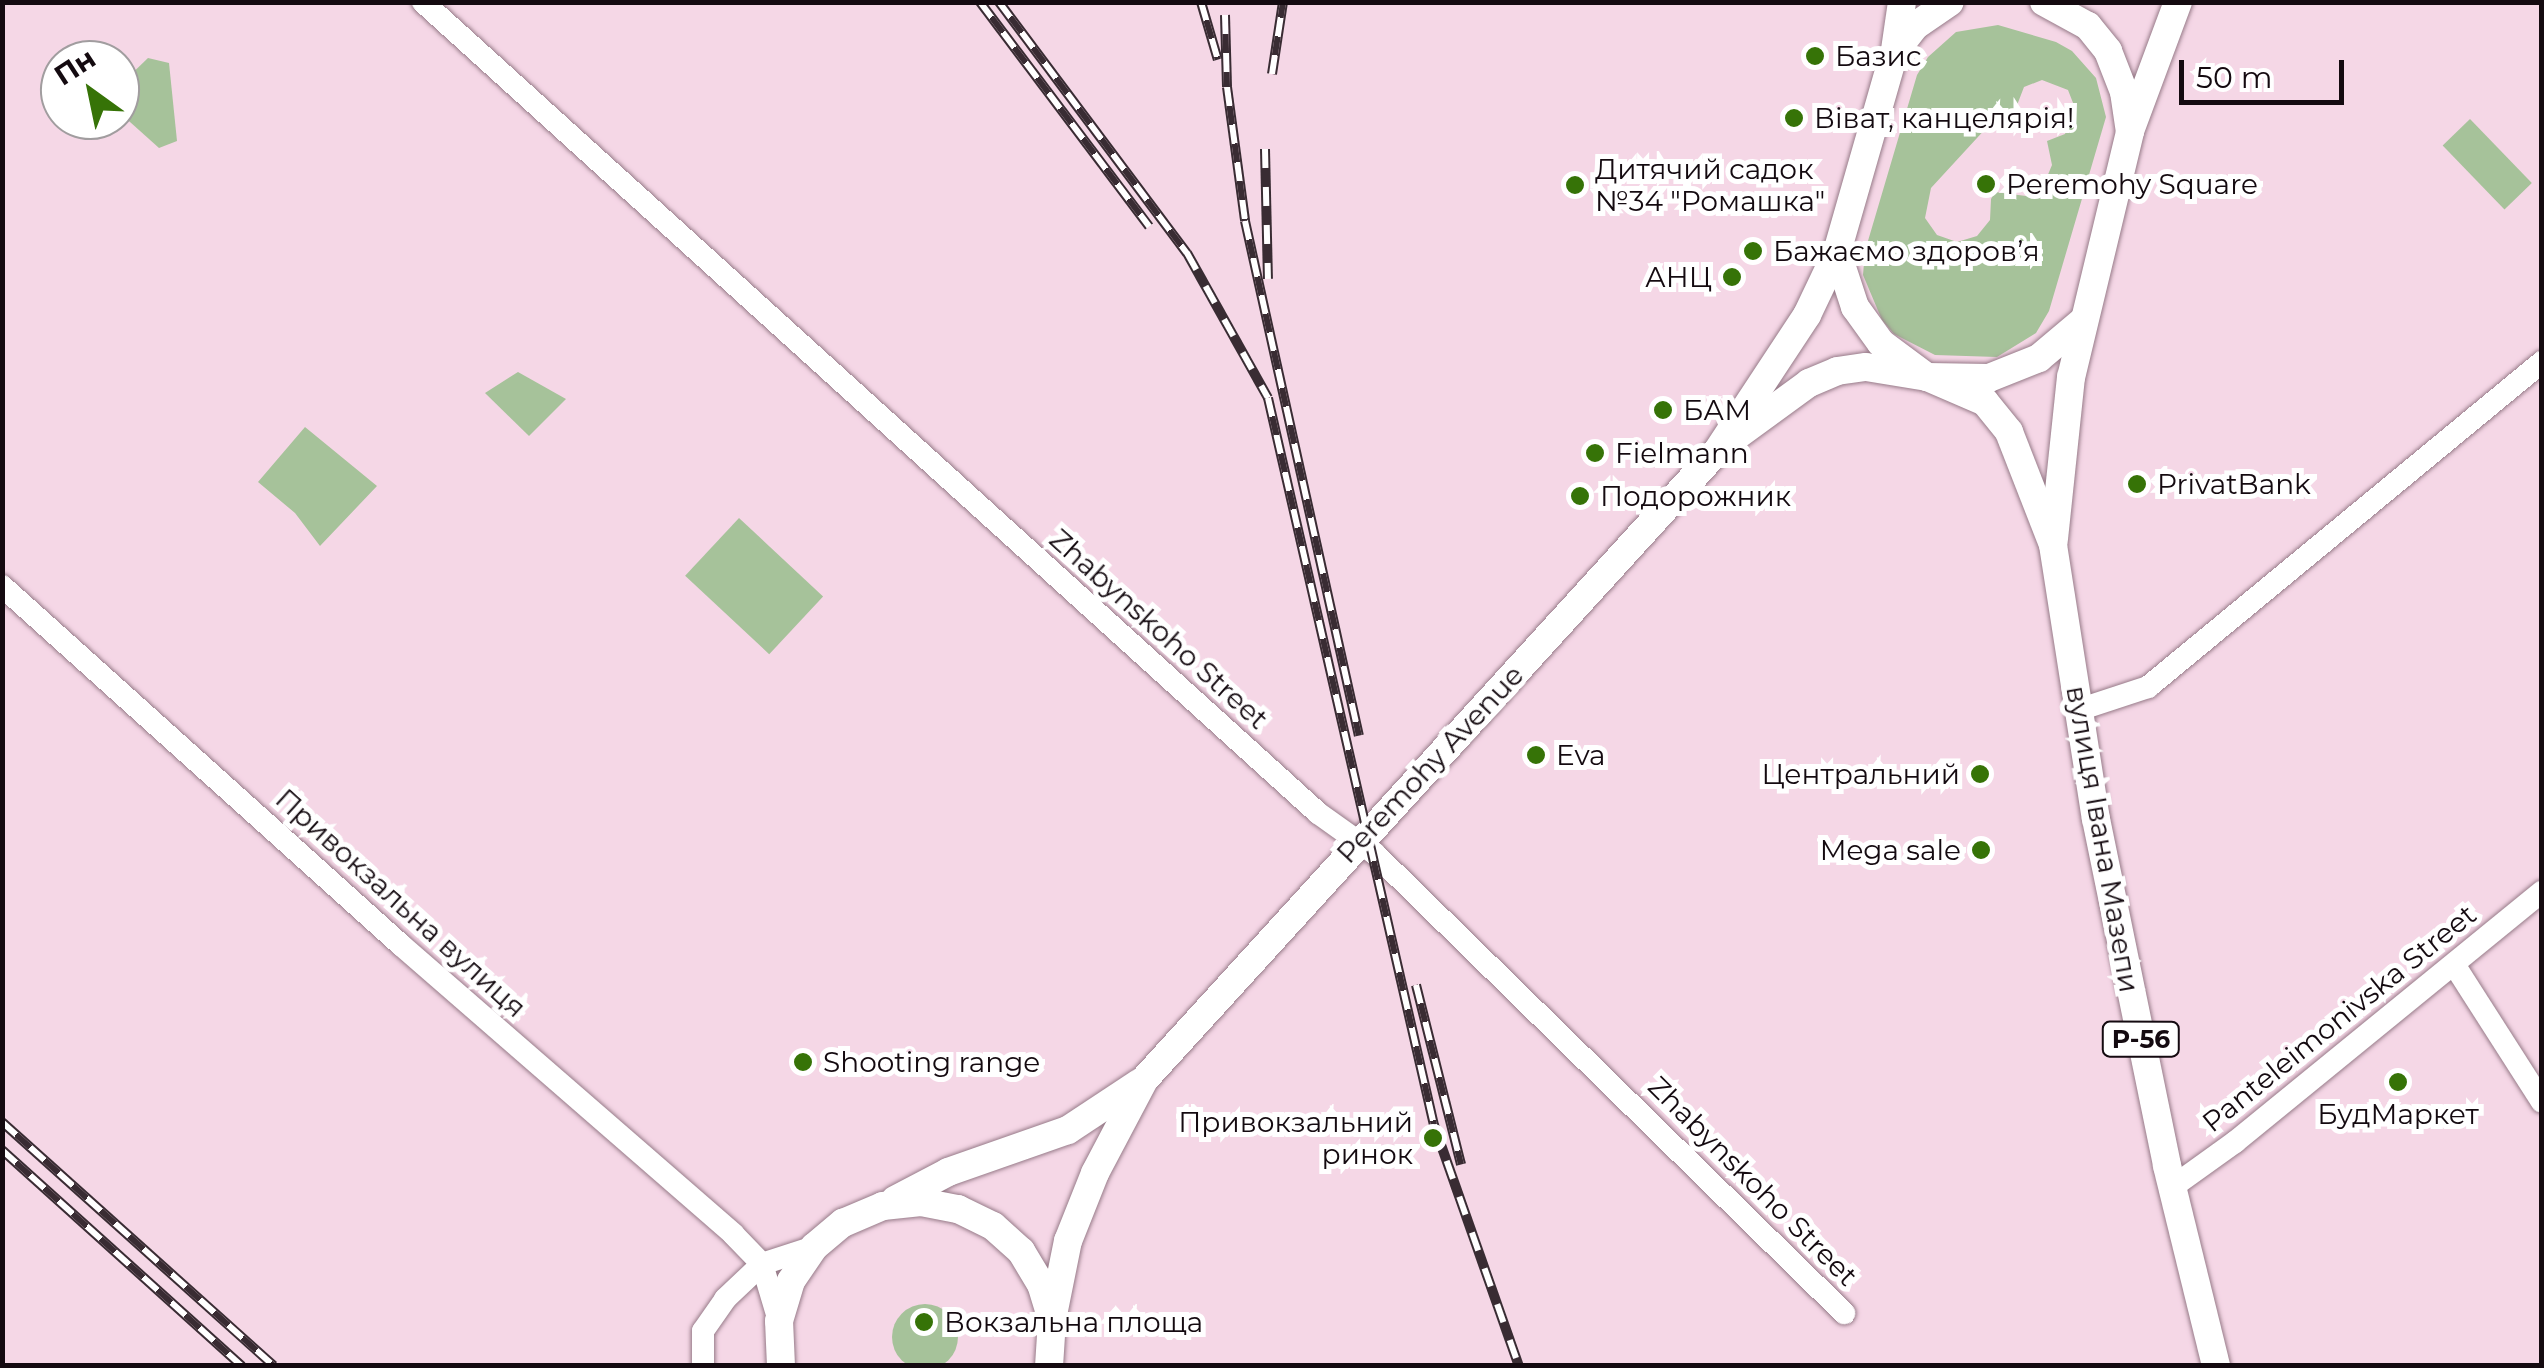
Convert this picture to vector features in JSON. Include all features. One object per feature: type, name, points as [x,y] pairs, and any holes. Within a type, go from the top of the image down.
[{"type":"main road","points":[[1837,252],[1894,53],[1902,2]]},
{"type":"main road","points":[[1894,53],[1914,26],[1950,2]]},
{"type":"main road","points":[[2044,2],[2088,26],[2108,51],[2124,92],[2130,132]]},
{"type":"main road","name":"Р-56","points":[[2083,320],[2130,132],[2178,2]]},
{"type":"main road","name":"Peremohy Avenue","points":[[1052,1320],[1068,1241],[1094,1173],[1144,1080],[1718,450],[1807,314],[1837,252]]},
{"type":"main road","name":"Р-56","points":[[1837,252],[1844,283],[1866,325],[1881,343],[1927,377]]},
{"type":"main road","points":[[1927,377],[1989,378],[2017,370],[2040,358],[2083,320]]},
{"type":"main road","name":"вулиця Івана Мазепи","points":[[2053,545],[2071,377],[2083,320]]},
{"type":"main road","name":"Peremohy Avenue","points":[[1718,450],[1809,383],[1838,371],[1866,368],[1927,377]]},
{"type":"main road","name":"вулиця Івана Мазепи","points":[[1927,377],[1985,402],[2009,432],[2053,545],[2096,819],[2171,1188],[2216,1366]]},
{"type":"main road","name":"Peremohy Avenue","points":[[883,1206],[948,1172],[1068,1130],[1144,1080]]},
{"type":"main road","points":[[781,1366],[779,1321],[791,1282],[814,1248],[843,1223],[883,1206],[939,1206],[992,1226],[1021,1252],[1041,1284],[1052,1320],[1050,1366]]},
{"type":"street","name":"Zhabynskoho Street","points":[[423,2],[1318,813],[1359,842],[1844,1313]]},
{"type":"street","points":[[2078,710],[2148,687],[2542,362]]},
{"type":"street","name":"Привокзальна вулиця","points":[[2,586],[762,1264]]},
{"type":"street","name":"Panteleimonivska Street","points":[[2171,1188],[2542,892]]},
{"type":"street","points":[[2454,966],[2542,1102]]},
{"type":"street","points":[[704,1366],[703,1331],[725,1298],[762,1264],[814,1248]]},
{"type":"street","points":[[762,1264],[779,1321]]},
{"type":"green space","name":"Peremohy Square","points":[[1998,25],[2056,42],[2072,51],[2096,78],[2106,117],[2049,311],[2036,333],[1997,357],[1935,355],[1894,334],[1882,320],[1863,275],[1865,251],[1917,75],[1928,57],[1956,32]],"holes":[[[2042,80],[2068,90],[2075,108],[2065,134],[2047,141],[2052,165],[2044,184],[2026,196],[1995,192],[1990,220],[1977,236],[1957,242],[1937,235],[1925,218],[1931,188],[2000,113],[2014,113],[2024,87]]]},
{"type":"green space","points":[[148,58],[169,63],[177,141],[159,148],[140,131],[140,66]]},
{"type":"green space","points":[[2470,119],[2532,183],[2504,209],[2443,145]]},
{"type":"green space","points":[[518,372],[566,399],[529,436],[485,393]]},
{"type":"green space","points":[[305,427],[377,486],[320,546],[295,513],[258,482]]},
{"type":"green space","points":[[739,518],[823,596],[769,654],[685,576]]},
{"type":"green space","points":[[925,1304],[949,1313],[958,1337],[949,1361],[925,1370],[901,1361],[892,1337],[901,1313]]},
{"type":"railway","points":[[980,2],[1149,226]]},
{"type":"railway","points":[[999,2],[1187,253],[1268,398],[1434,1125],[1519,1366]]},
{"type":"railway","points":[[1201,2],[1218,60]]},
{"type":"railway","points":[[1272,74],[1283,2]]},
{"type":"railway","points":[[1225,15],[1227,87],[1245,221],[1359,736]]},
{"type":"railway","points":[[1265,149],[1268,279]]},
{"type":"railway","points":[[1416,985],[1461,1164]]},
{"type":"railway","points":[[2,1122],[274,1366]]},
{"type":"railway","points":[[2,1150],[242,1366]]},
{"type":"place","name":"Базис","points":[[1815,56]]},
{"type":"place","name":"Віват, канцелярія!","points":[[1794,118]]},
{"type":"place","name":"Peremohy Square","points":[[1986,184]]},
{"type":"place","name":"Дитячий садок №34 \"Ромашка\"","points":[[1575,185]]},
{"type":"place","name":"Бажаємо здоровʼя","points":[[1753,251]]},
{"type":"place","name":"АНЦ","points":[[1732,277]]},
{"type":"place","name":"БАМ","points":[[1663,410]]},
{"type":"place","name":"Fielmann","points":[[1595,453]]},
{"type":"place","name":"PrivatBank","points":[[2137,484]]},
{"type":"place","name":"Подорожник","points":[[1580,496]]},
{"type":"place","name":"Eva","points":[[1536,755]]},
{"type":"place","name":"Центральний","points":[[1980,774]]},
{"type":"place","name":"Mega sale","points":[[1981,850]]},
{"type":"place","name":"Shooting range","points":[[803,1062]]},
{"type":"place","name":"БудМаркет","points":[[2398,1082]]},
{"type":"place","name":"Привокзальний ринок","points":[[1433,1138]]},
{"type":"place","name":"Вокзальна площа","points":[[924,1322]]}]
